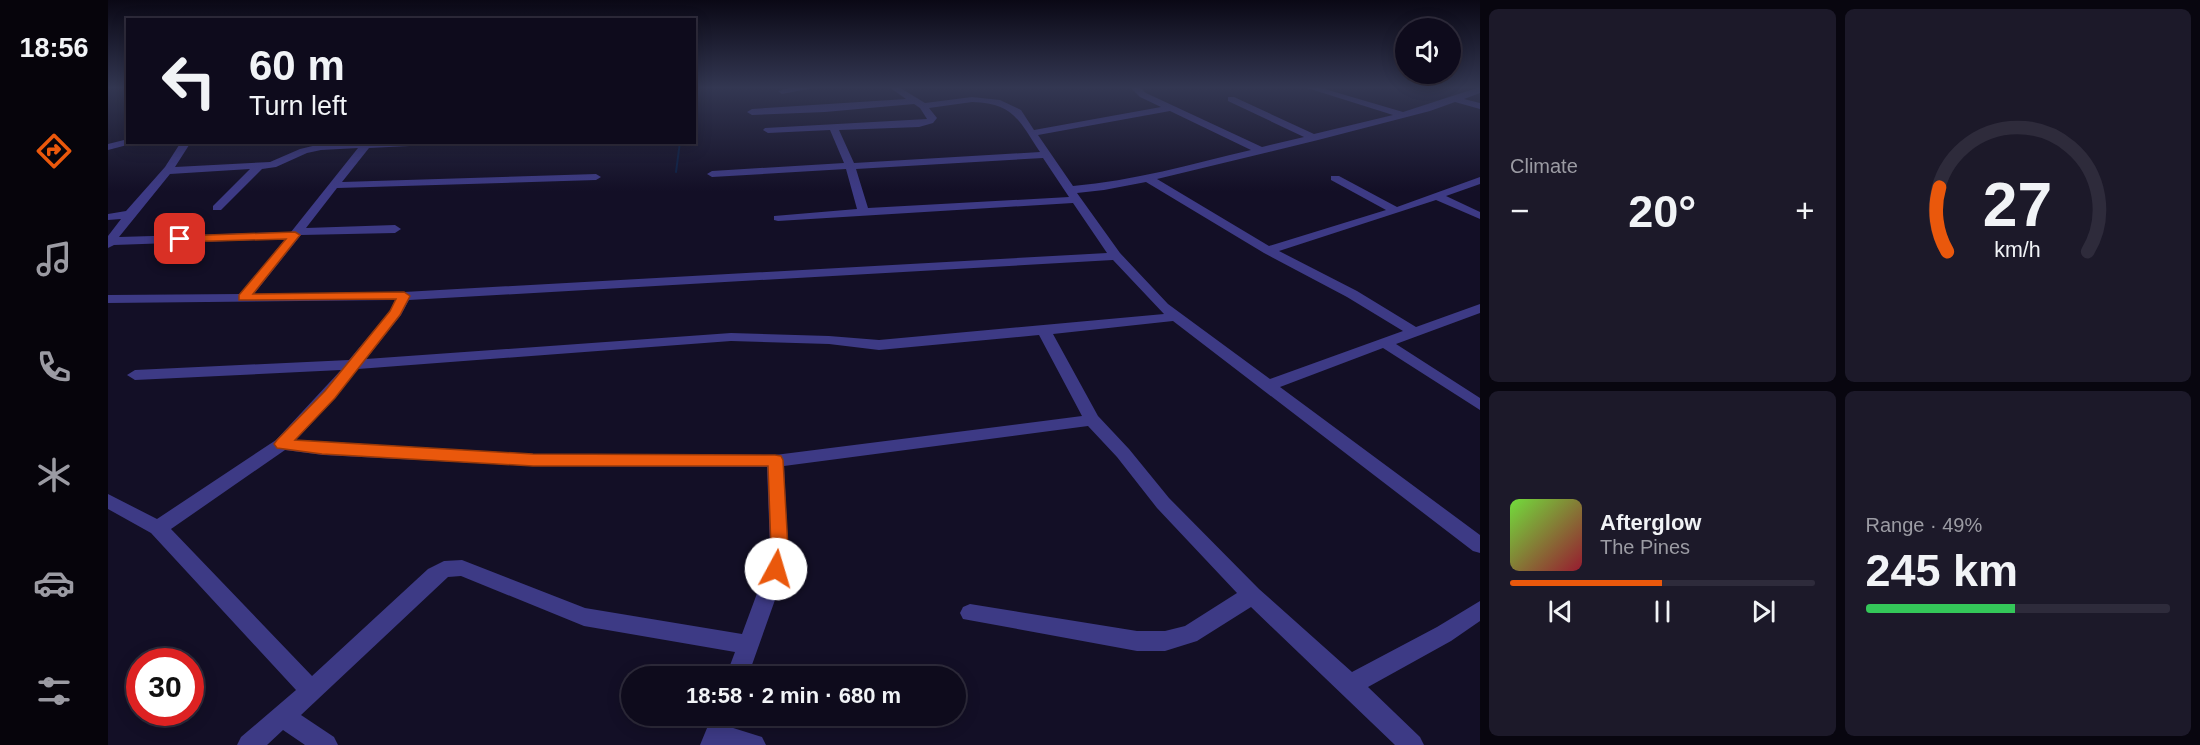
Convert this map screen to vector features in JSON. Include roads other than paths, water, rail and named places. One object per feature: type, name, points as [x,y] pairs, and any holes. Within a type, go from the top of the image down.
[{"type":"street","points":[[863,122],[865,126]]},
{"type":"street","points":[[768,130],[925,124],[928,122]]},
{"type":"street","points":[[1025,122],[1068,190],[1116,256],[1174,317],[1269,385],[1480,544]]},
{"type":"street","points":[[1032,133],[1094,122]]},
{"type":"street","points":[[1200,122],[1258,150]]},
{"type":"street","points":[[1280,122],[1315,138]]},
{"type":"street","points":[[1068,190],[1104,187],[1148,178],[1376,122]]},
{"type":"street","points":[[833,127],[850,166],[863,212]]},
{"type":"street","points":[[109,243],[130,214],[167,171],[185,144]]},
{"type":"street","points":[[167,171],[259,166],[282,162],[311,148],[384,144]]},
{"type":"street","points":[[244,298],[335,184],[361,145]]},
{"type":"street","points":[[712,174],[1046,155]]},
{"type":"street","points":[[217,208],[259,166]]},
{"type":"street","points":[[335,184],[596,177]]},
{"type":"street","points":[[1148,178],[1268,250],[1352,294],[1416,333]]},
{"type":"street","points":[[1335,178],[1396,211]]},
{"type":"street","points":[[1268,250],[1396,211],[1480,180]]},
{"type":"street","points":[[1435,195],[1480,216]]},
{"type":"street","points":[[778,218],[1076,200]]},
{"type":"street","points":[[108,217],[130,214]]},
{"type":"street","points":[[109,243],[395,229]]},
{"type":"street","points":[[108,299],[404,296],[1116,256]]},
{"type":"street","points":[[158,528],[282,444],[310,417],[353,365],[396,312],[404,296]]},
{"type":"street","points":[[1269,385],[1479,309]]},
{"type":"street","points":[[135,375],[353,365],[731,337],[829,340],[879,345],[951,340],[1174,317]]},
{"type":"street","points":[[1043,329],[1092,420],[1124,453],[1163,503],[1252,595],[1412,745]]},
{"type":"street","points":[[1383,342],[1480,405]]},
{"type":"street","points":[[282,444],[322,449],[533,460],[775,460],[1092,420]]},
{"type":"street","points":[[741,666],[776,569],[779,548],[775,460]]},
{"type":"street","points":[[108,501],[158,528],[312,691]]},
{"type":"street","points":[[249,745],[312,691],[435,575],[452,567],[462,568],[584,617],[749,645]]},
{"type":"street","points":[[970,613],[1137,641],[1165,641],[1190,634],[1252,595]]},
{"type":"street","points":[[1350,685],[1444,634],[1480,610]]},
{"type":"street","points":[[282,716],[326,745]]},
{"type":"street","points":[[717,732],[754,745]]},
{"type":"waterway","points":[[676,172],[680,144]]}]
